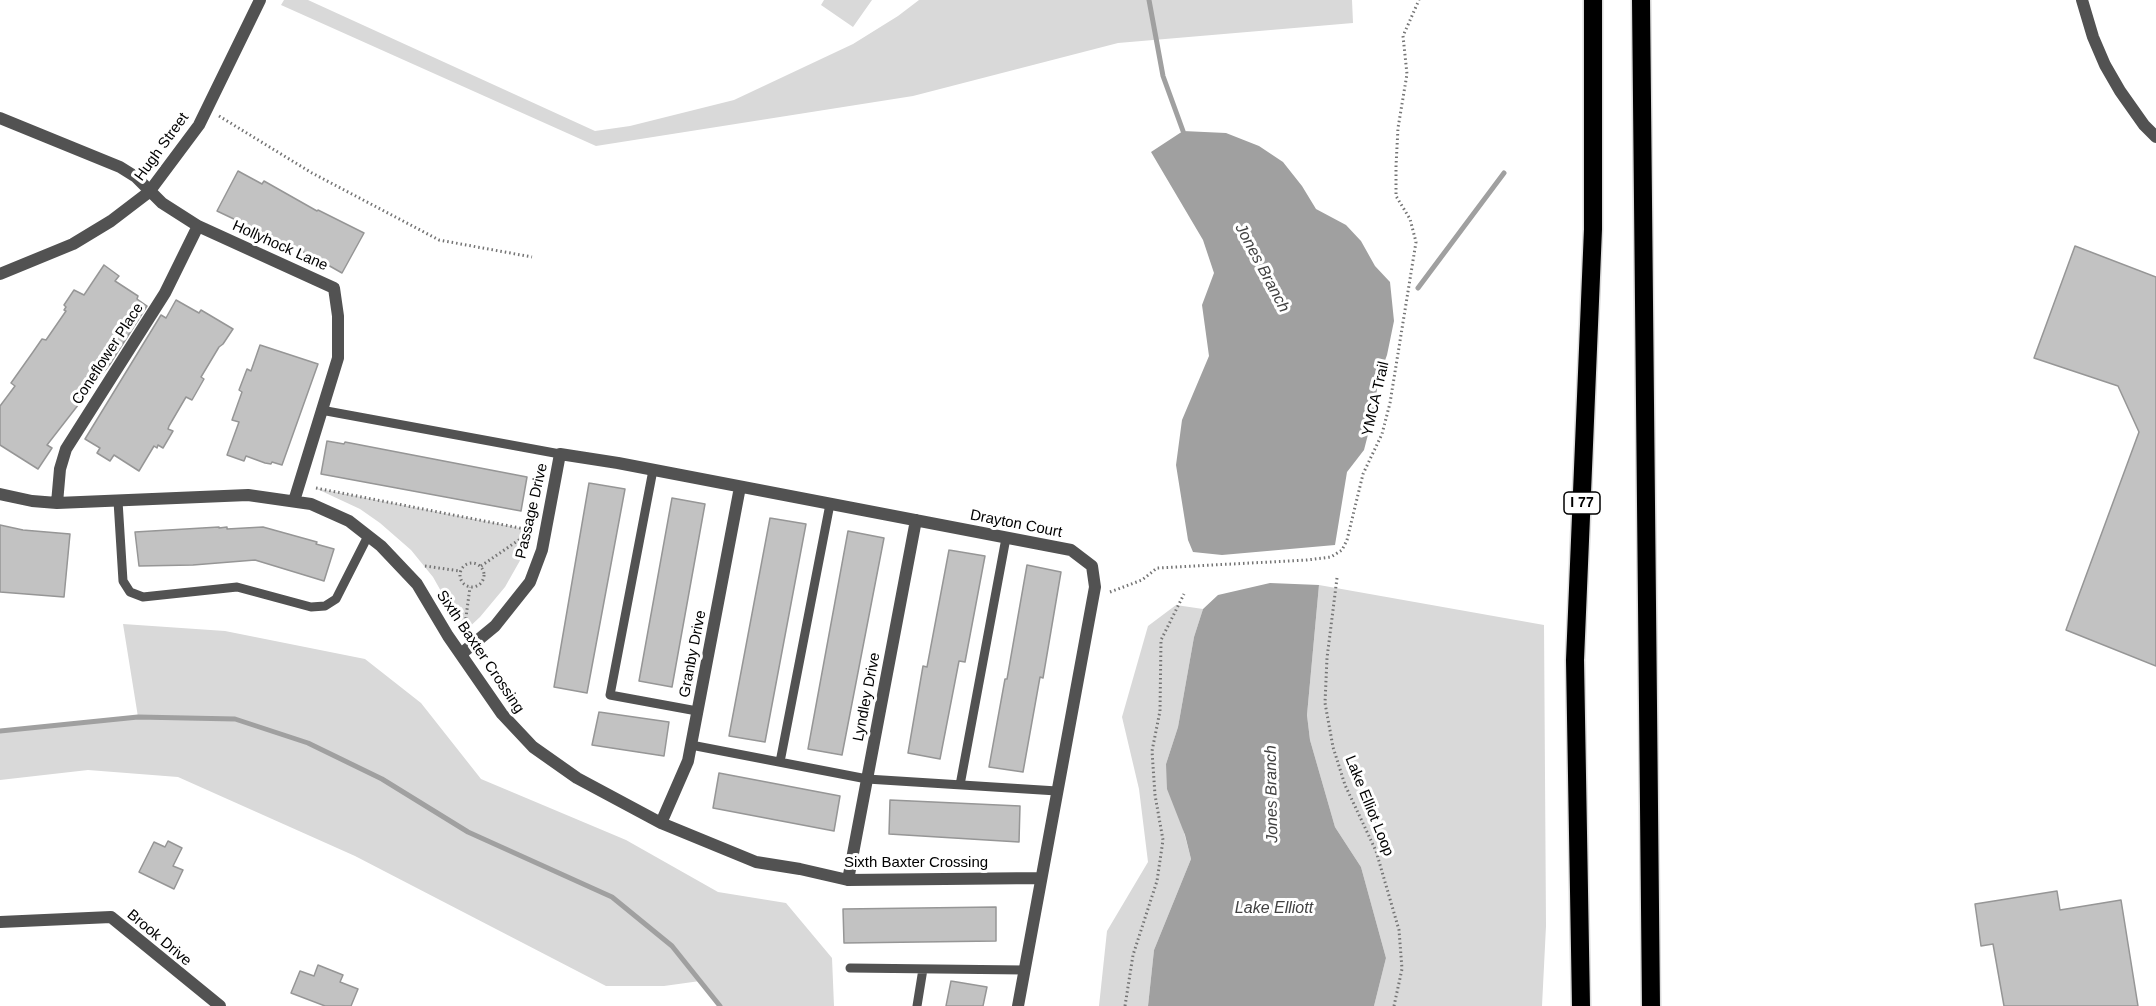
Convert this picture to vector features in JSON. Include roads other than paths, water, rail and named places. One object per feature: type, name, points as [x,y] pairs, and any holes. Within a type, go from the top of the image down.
[{"type":"highway","name":"I 77","points":[[1581,1006],[1575,660],[1593,229],[1593,0]]},
{"type":"highway","points":[[1641,0],[1651,1006]]},
{"type":"street","name":"Hugh Street","points":[[0,274],[73,244],[111,221],[149,192],[199,125],[260,0]]},
{"type":"street","points":[[2082,0],[2093,37],[2105,65],[2144,125],[2156,137]]},
{"type":"street","name":"Hollyhock Lane","points":[[0,118],[120,167],[136,177],[162,203],[198,226],[334,288],[338,316],[338,358],[294,501]]},
{"type":"street","name":"Coneflower Place","points":[[57,503],[62,459],[66,449],[165,293],[198,226]]},
{"type":"street","name":"Drayton Court","points":[[560,454],[1071,550],[1092,566],[1095,587],[1018,1006]]},
{"type":"street","name":"Passage Drive","points":[[461,654],[495,626],[530,582],[542,550],[560,454]]},
{"type":"street","name":"Granby Drive","points":[[661,823],[688,761],[740,487]]},
{"type":"street","name":"Sixth Baxter Crossing","points":[[0,494],[32,501],[57,503],[248,495],[311,504],[349,520],[381,546],[417,585],[502,714],[533,747],[577,778],[661,823],[756,862],[848,880],[1041,878]]},
{"type":"street","name":"Lyndley Drive","points":[[848,880],[916,520]]},
{"type":"street","name":"Brook Drive","points":[[0,922],[111,917],[220,1006]]},
{"type":"lane","points":[[321,410],[560,454]]},
{"type":"lane","points":[[653,470],[610,695],[697,711]]},
{"type":"lane","points":[[118,501],[123,581],[130,592],[143,597],[237,587],[311,607],[325,606],[336,599],[368,536]]},
{"type":"lane","points":[[780,762],[830,504]]},
{"type":"lane","points":[[960,785],[1006,538]]},
{"type":"lane","points":[[691,744],[867,779],[1057,791]]},
{"type":"lane","points":[[850,968],[1024,970]]},
{"type":"lane","points":[[917,1006],[923,969]]},
{"type":"water","points":[[1183,131],[1226,133],[1259,146],[1283,162],[1316,209],[1346,225],[1361,241],[1375,266],[1390,282],[1394,321],[1387,355],[1379,377],[1364,450],[1347,472],[1335,545],[1222,555],[1193,552],[1188,540],[1176,465],[1182,420],[1209,356],[1202,305],[1214,273],[1203,240],[1151,152]]},
{"type":"water","name":"Lake Elliott","points":[[1270,583],[1319,585],[1307,715],[1310,740],[1335,827],[1361,867],[1386,958],[1374,1006],[1148,1006],[1154,950],[1191,859],[1185,835],[1167,789],[1166,764],[1178,727],[1194,637],[1203,609],[1218,595]]},
{"type":"waterway","name":"Jones Branch","points":[[1149,0],[1163,76],[1183,131]]},
{"type":"waterway","points":[[1418,288],[1504,173]]},
{"type":"waterway","points":[[0,731],[138,717],[235,719],[308,743],[382,779],[468,832],[612,897],[672,946],[720,1006]]}]
